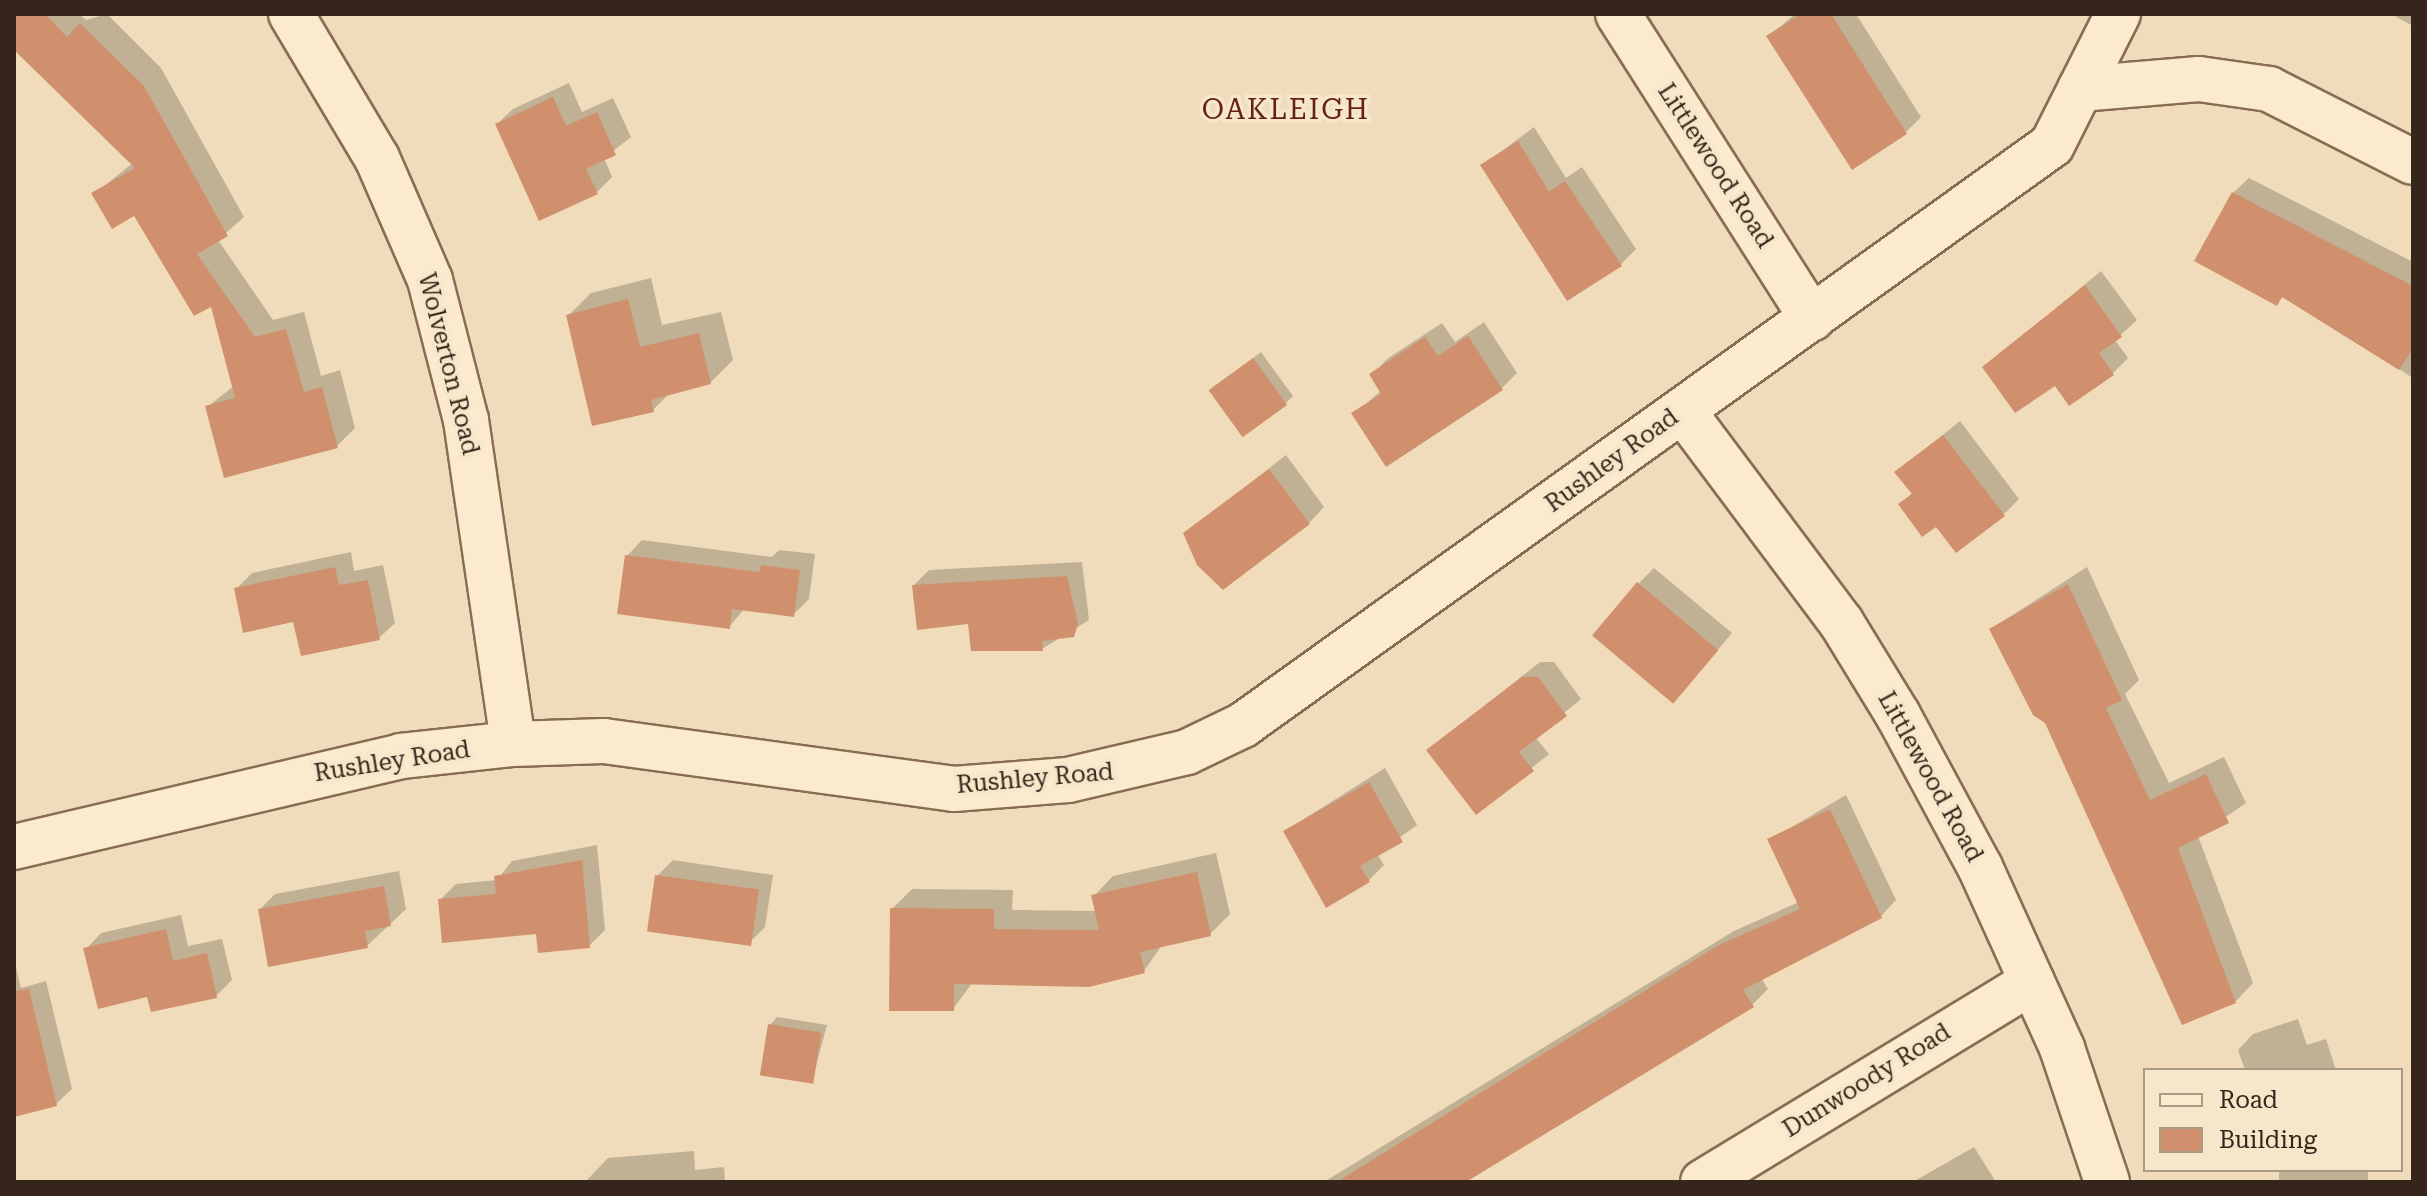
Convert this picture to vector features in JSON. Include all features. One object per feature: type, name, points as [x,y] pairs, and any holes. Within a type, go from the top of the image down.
[{"type":"street","name":"Wolverton Road","points":[[291,14],[377,158],[430,280],[466,420],[513,744]]},
{"type":"street","name":"Littlewood Road","points":[[1618,14],[1812,318]]},
{"type":"street","name":"Rushley Road","points":[[14,847],[372,762],[513,744],[604,741],[954,789],[1124,771],[1243,725],[2052,145],[2118,14]]},
{"type":"street","points":[[2080,89],[2199,79],[2269,89],[2413,162]]},
{"type":"street","name":"Littlewood Road","points":[[1683,411],[1841,622],[1980,867],[2032,982],[2107,1182]]},
{"type":"street","name":"Dunwoody Road","points":[[1703,1182],[2032,982]]},
{"type":"building","points":[[14,14],[45,14],[67,37],[80,23],[144,86],[228,236],[197,254],[255,337],[286,329],[304,392],[322,387],[338,448],[224,478],[205,406],[235,398],[211,307],[194,316],[134,216],[112,229],[91,193],[135,168],[14,50]]},
{"type":"building","points":[[1801,14],[1831,14],[1907,134],[1852,170],[1766,36]]},
{"type":"building","points":[[553,97],[566,126],[597,112],[616,155],[586,169],[598,194],[539,221],[495,124]]},
{"type":"building","points":[[1518,141],[1549,192],[1565,181],[1622,266],[1567,301],[1480,165]]},
{"type":"building","points":[[2232,192],[2413,286],[2413,348],[2399,370],[2282,297],[2277,306],[2194,261]]},
{"type":"building","points":[[2085,285],[2122,337],[2099,353],[2114,375],[2069,406],[2055,386],[2015,413],[1982,367]]},
{"type":"building","points":[[628,299],[640,347],[699,333],[711,384],[651,400],[654,412],[592,426],[566,315]]},
{"type":"building","points":[[1468,336],[1503,390],[1386,467],[1351,413],[1381,394],[1369,374],[1425,337],[1438,356]]},
{"type":"building","points":[[1253,358],[1287,405],[1243,437],[1209,390]]},
{"type":"building","points":[[1943,435],[2005,516],[1956,553],[1936,527],[1922,537],[1898,504],[1912,494],[1894,472]]},
{"type":"building","points":[[1269,469],[1310,524],[1223,590],[1197,565],[1183,533]]},
{"type":"building","points":[[625,555],[760,572],[761,565],[800,570],[794,617],[732,609],[730,629],[617,614]]},
{"type":"building","points":[[335,567],[339,585],[368,580],[380,640],[301,656],[293,622],[243,633],[234,588]]},
{"type":"building","points":[[1067,576],[1078,624],[1074,637],[1042,641],[1043,651],[971,651],[968,624],[917,630],[912,585]]},
{"type":"building","points":[[1637,582],[1718,650],[1673,704],[1592,636]]},
{"type":"building","points":[[2068,584],[2122,700],[2106,708],[2150,800],[2206,774],[2229,823],[2178,848],[2236,1003],[2182,1025],[2045,723],[2033,715],[1989,629]]},
{"type":"building","points":[[1522,677],[1538,677],[1567,716],[1519,752],[1534,771],[1476,815],[1426,750]]},
{"type":"building","points":[[1369,782],[1403,842],[1360,866],[1370,882],[1326,908],[1283,831]]},
{"type":"building","points":[[1830,809],[1882,918],[1743,990],[1754,1007],[1466,1182],[1337,1182],[1717,946],[1800,909],[1767,839]]},
{"type":"building","points":[[582,860],[590,948],[538,953],[536,934],[442,943],[438,899],[496,894],[494,876]]},
{"type":"building","points":[[1197,872],[1211,936],[1140,952],[1145,973],[1089,987],[954,984],[954,1011],[889,1011],[890,908],[994,909],[994,929],[1099,930],[1091,895]]},
{"type":"building","points":[[655,875],[759,890],[751,946],[647,931]]},
{"type":"building","points":[[384,886],[391,926],[365,931],[368,948],[268,967],[258,909]]},
{"type":"building","points":[[166,929],[173,961],[207,953],[217,998],[151,1012],[147,997],[98,1009],[83,948]]},
{"type":"building","points":[[29,989],[57,1106],[14,1117],[14,991]]},
{"type":"building","points":[[768,1024],[821,1032],[813,1084],[760,1075]]},
{"type":"district","name":"OAKLEIGH","points":[[1286,110]]}]
